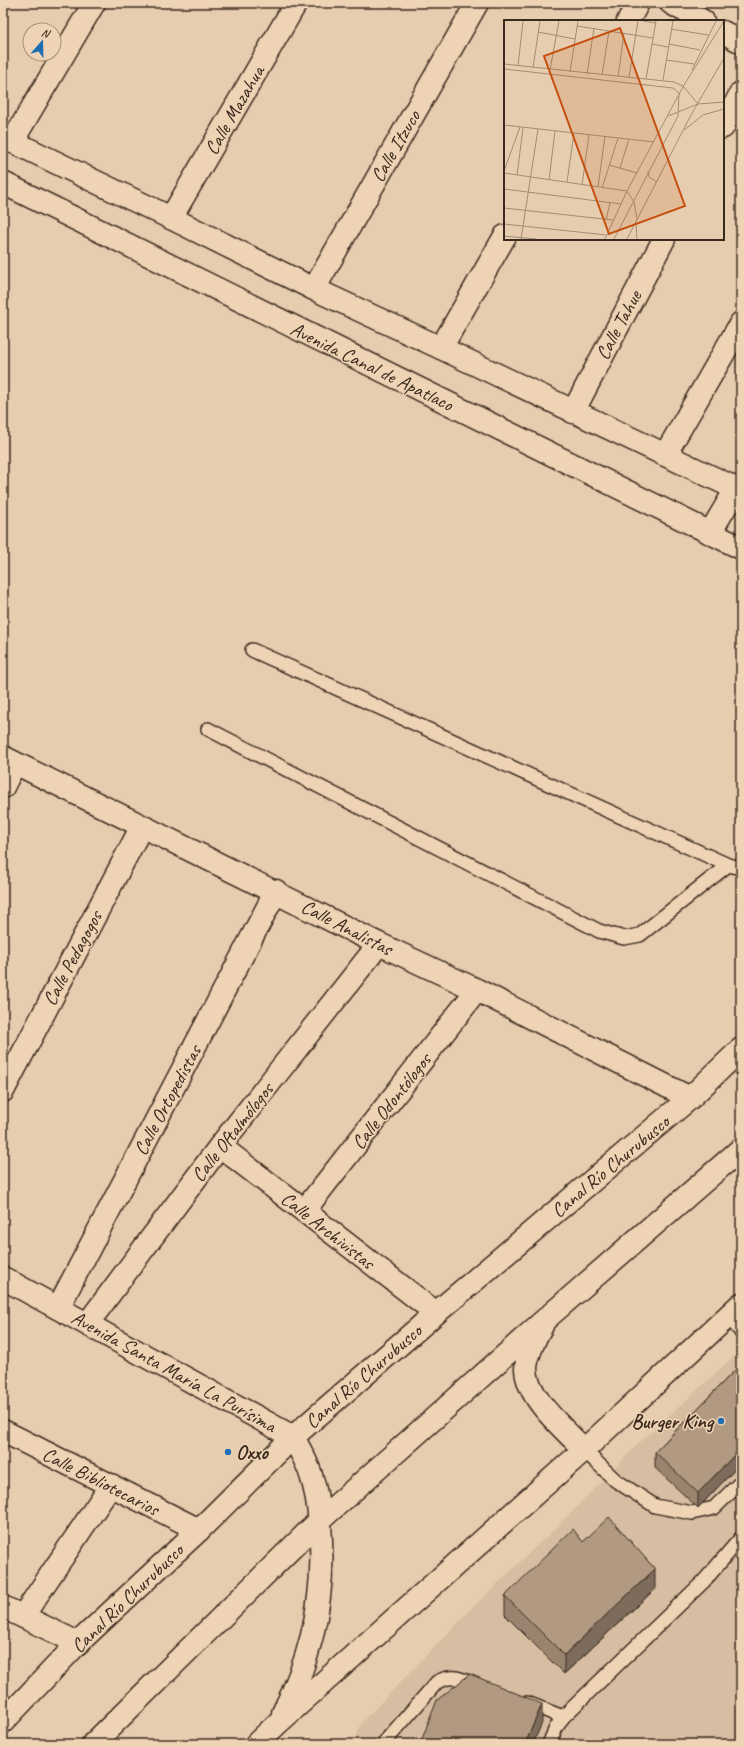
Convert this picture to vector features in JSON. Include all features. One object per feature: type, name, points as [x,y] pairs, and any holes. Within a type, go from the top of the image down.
[{"type":"street","points":[[94,3],[8,139],[314,289],[739,490],[710,533]]},
{"type":"street","name":"Calle Mazahua","points":[[171,218],[296,3]]},
{"type":"street","name":"Calle Itzuco","points":[[314,289],[477,3]]},
{"type":"street","points":[[629,20],[638,3]]},
{"type":"street","points":[[670,3],[701,20]]},
{"type":"street","points":[[724,33],[741,42]]},
{"type":"street","points":[[724,125],[741,93]]},
{"type":"street","name":"Avenida Canal de Apatlaco","points":[[3,183],[741,548]]},
{"type":"street","points":[[441,348],[504,238]]},
{"type":"street","name":"Calle Tahue","points":[[573,412],[663,240]]},
{"type":"street","points":[[665,455],[741,323]]},
{"type":"street","points":[[3,787],[9,760]]},
{"type":"street","name":"Calle Analistas","points":[[9,760],[276,891],[379,944],[477,990],[690,1098]]},
{"type":"street","name":"Calle Pedagogos","points":[[3,1091],[142,826]]},
{"type":"street","name":"Calle Ortopedistas","points":[[58,1308],[276,891]]},
{"type":"street","name":"Calle Oftalmólogos","points":[[88,1324],[220,1146],[379,944]]},
{"type":"street","name":"Calle Odontólogos","points":[[304,1211],[477,990]]},
{"type":"street","name":"Canal Río Churubusco","points":[[3,1722],[78,1643],[199,1530],[293,1437],[436,1313],[690,1098],[741,1049]]},
{"type":"street","name":"Calle Archivistas","points":[[220,1146],[436,1313]]},
{"type":"street","points":[[93,1744],[320,1520],[548,1317],[741,1149]]},
{"type":"street","name":"Avenida Santa María La Purísima","points":[[3,1278],[293,1437],[310,1472],[320,1520],[322,1585],[316,1621],[307,1656],[294,1690],[278,1723]]},
{"type":"street","points":[[548,1317],[540,1330],[530,1353],[526,1369],[530,1384],[536,1398],[584,1450]]},
{"type":"street","points":[[256,1744],[584,1450],[737,1317]]},
{"type":"street","name":"Calle Bibliotecarios","points":[[3,1431],[199,1530]]},
{"type":"street","points":[[23,1616],[111,1486]]},
{"type":"street","points":[[3,1607],[78,1643]]},
{"type":"street","points":[[272,1744],[278,1723]]},
{"type":"lane","points":[[252,650],[728,864],[741,868]]},
{"type":"lane","points":[[208,729],[599,931],[624,938],[640,935],[728,864]]},
{"type":"lane","points":[[584,1450],[615,1480],[655,1506],[692,1513],[714,1508],[741,1482]]},
{"type":"lane","points":[[549,1744],[563,1716],[704,1581],[741,1538]]},
{"type":"lane","points":[[383,1744],[437,1682],[446,1677],[456,1678],[492,1691]]},
{"type":"lane","points":[[513,1699],[563,1716]]},
{"type":"shaded area","points":[[741,1350],[741,1744],[353,1744],[362,1722],[472,1608],[568,1516],[639,1443]]},
{"type":"building","name":"Burger King","points":[[741,1364],[741,1448],[698,1493],[655,1452]]},
{"type":"building","points":[[609,1517],[655,1569],[564,1655],[505,1596],[573,1529],[583,1542]]},
{"type":"building","points":[[470,1674],[542,1704],[525,1744],[420,1744],[437,1700]]},
{"type":"place","name":"Burger King","points":[[721,1421]]},
{"type":"place","name":"Oxxo","points":[[228,1452]]}]
